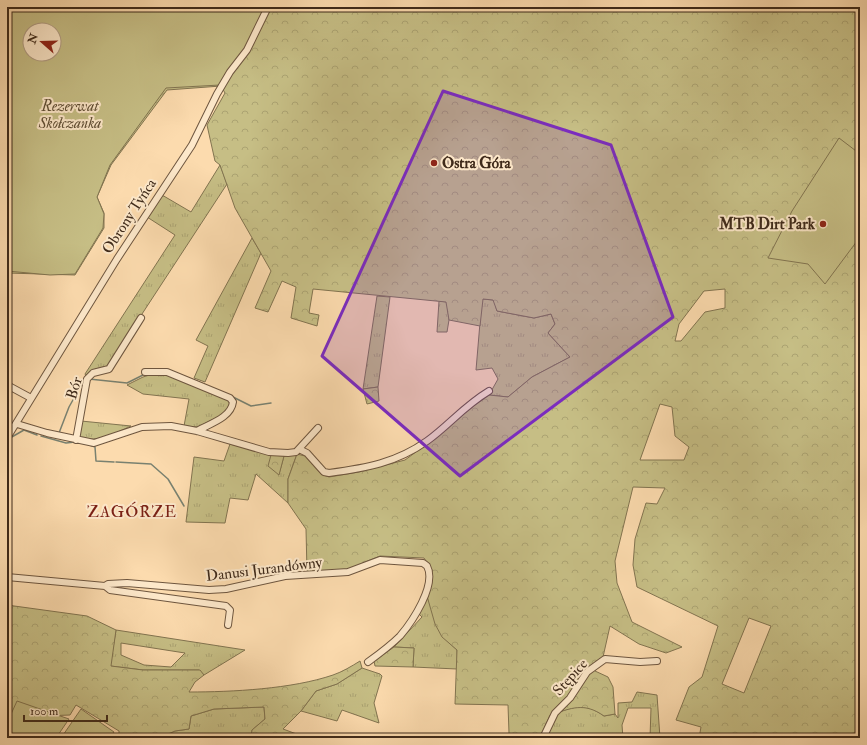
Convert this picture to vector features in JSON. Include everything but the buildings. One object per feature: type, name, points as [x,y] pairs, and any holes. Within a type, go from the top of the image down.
[{"type":"street","name":"Obrony Tyńca","points":[[7,438],[17,424],[31,398],[116,259],[192,145],[217,94],[230,72],[247,50],[268,7]]},
{"type":"street","name":"Bór","points":[[76,440],[87,379],[93,373],[109,369],[142,318]]},
{"type":"street","points":[[145,372],[167,372],[230,398],[233,402],[232,408],[227,414],[197,430]]},
{"type":"street","points":[[7,385],[31,398]]},
{"type":"street","points":[[299,450],[307,453],[324,472],[330,473],[385,464],[403,456],[427,441],[459,412],[489,391]]},
{"type":"street","points":[[17,424],[76,440],[94,443],[142,427],[156,425],[197,430],[269,452],[288,453],[299,450],[318,428]]},
{"type":"street","name":"Danusi Jurandówny","points":[[7,577],[105,586],[108,584],[127,583],[209,590],[226,589],[285,576],[348,572],[380,560],[423,563],[427,566],[429,575],[423,601],[400,635],[368,662]]},
{"type":"street","points":[[105,586],[110,590],[226,606],[230,610],[228,625]]},
{"type":"street","name":"Stępice","points":[[543,738],[555,713],[570,698],[587,672],[605,659],[640,662],[657,661]]},
{"type":"highlighted area","points":[[443,91],[611,145],[673,317],[460,476],[322,356]]},
{"type":"green space","points":[[7,7],[803,7],[817,9],[818,7],[860,7],[860,738],[699,738],[701,727],[676,720],[689,687],[702,677],[718,626],[637,587],[633,565],[635,539],[646,503],[657,504],[665,488],[633,487],[615,561],[617,583],[632,622],[682,647],[666,653],[639,644],[610,626],[603,657],[595,662],[595,671],[608,677],[613,687],[615,714],[604,716],[590,709],[584,708],[558,712],[550,715],[540,738],[505,738],[509,733],[508,705],[455,704],[457,650],[442,637],[435,624],[427,596],[432,570],[424,558],[380,556],[365,562],[348,572],[307,572],[306,529],[288,503],[288,479],[297,454],[305,456],[321,474],[329,477],[359,472],[405,460],[431,441],[459,415],[489,395],[508,397],[532,377],[570,357],[548,333],[555,324],[551,314],[534,318],[497,311],[493,300],[483,299],[480,326],[449,320],[446,302],[313,289],[309,313],[319,315],[317,326],[291,318],[296,287],[282,281],[268,312],[255,308],[271,271],[235,208],[220,165],[215,161],[207,125],[225,93],[221,86],[167,90],[111,165],[97,197],[104,213],[104,228],[75,275],[7,273]],"holes":[[[725,289],[725,308],[705,312],[681,341],[675,341],[679,324],[704,291]],[[660,404],[672,407],[675,436],[689,447],[684,460],[640,460]],[[749,618],[771,626],[744,693],[722,684]]]},
{"type":"green space","name":"Rezerwat Skołczanka","points":[[7,7],[265,7],[248,46],[220,85],[166,88],[110,165],[97,197],[104,214],[103,228],[75,274],[50,275],[7,271]]},
{"type":"green space","name":"MTB Dirt Park","points":[[839,138],[860,154],[860,237],[825,284],[808,264],[768,258],[792,211]]},
{"type":"green space","points":[[220,165],[227,184],[108,366],[95,369],[86,376],[85,374],[175,235],[147,217],[162,195],[191,212]]},
{"type":"green space","points":[[252,238],[261,253],[205,382],[194,378],[208,346],[196,340]]},
{"type":"green space","points":[[377,296],[390,297],[378,387],[363,389]]},
{"type":"green space","points":[[482,299],[494,300],[497,311],[534,318],[551,314],[555,324],[548,333],[570,357],[532,377],[508,397],[489,395],[498,379],[492,368],[476,370]]},
{"type":"green space","points":[[439,301],[447,302],[449,320],[447,332],[437,332]]},
{"type":"green space","points":[[156,373],[164,373],[224,397],[230,402],[226,413],[197,427],[184,426],[189,399],[143,394],[127,385],[143,377]]},
{"type":"green space","points":[[378,387],[379,401],[367,404],[363,389]]},
{"type":"green space","points":[[81,421],[131,426],[100,438],[87,439],[80,438],[78,432]]},
{"type":"green space","points":[[230,444],[271,455],[279,474],[284,456],[297,454],[288,479],[288,503],[256,474],[248,500],[230,498],[225,523],[186,522],[194,457],[224,461]]},
{"type":"green space","points":[[271,455],[284,456],[279,475],[268,466]]},
{"type":"green space","points":[[427,596],[443,637],[457,650],[457,669],[413,667],[414,648],[394,647],[422,617],[418,613]]},
{"type":"green space","points":[[7,605],[87,616],[116,630],[111,666],[143,670],[200,670],[204,675],[195,682],[189,692],[281,687],[317,680],[336,674],[360,661],[362,668],[337,684],[316,691],[301,711],[283,729],[302,736],[302,738],[251,738],[252,730],[265,719],[264,707],[214,709],[191,716],[189,729],[175,731],[161,737],[119,738],[119,731],[76,705],[70,715],[42,716],[7,738]]},
{"type":"green space","points":[[116,630],[245,650],[204,675],[199,670],[143,670],[110,666]],"holes":[[[121,643],[185,653],[171,667],[144,665],[121,655]]]},
{"type":"green space","points":[[394,647],[414,648],[413,667],[375,666],[374,661]]},
{"type":"green space","points":[[362,668],[382,676],[374,703],[379,723],[342,710],[337,721],[301,711],[316,691],[337,684]]},
{"type":"green space","points":[[637,692],[657,695],[660,738],[650,738],[651,708],[628,708],[622,725],[623,738],[546,738],[556,713],[575,707],[586,707],[604,716],[615,714],[618,718],[618,703],[632,702]]},
{"type":"green space","points":[[17,701],[69,719],[56,738],[7,738],[7,723]]},
{"type":"green space","points":[[264,707],[265,719],[252,730],[251,738],[161,737],[175,731],[189,729],[191,716],[214,709]]},
{"type":"green space","points":[[81,709],[114,732],[110,738],[61,738]]},
{"type":"waterway","points":[[176,373],[206,385]]},
{"type":"waterway","points":[[89,379],[127,383],[143,375]]},
{"type":"waterway","points":[[59,433],[69,407],[83,382]]},
{"type":"waterway","points":[[233,397],[251,406],[271,403]]},
{"type":"waterway","points":[[10,438],[24,430],[37,435]]},
{"type":"waterway","points":[[41,436],[66,443],[75,442]]},
{"type":"waterway","points":[[87,444],[95,447],[96,461],[114,462]]},
{"type":"waterway","points":[[116,462],[151,464],[168,479],[184,506]]},
{"type":"place","name":"Ostra Góra","points":[[434,163]]},
{"type":"place","name":"MTB Dirt Park","points":[[823,224]]},
{"type":"district","name":"ZAGÓRZE","points":[[132,511]]}]
